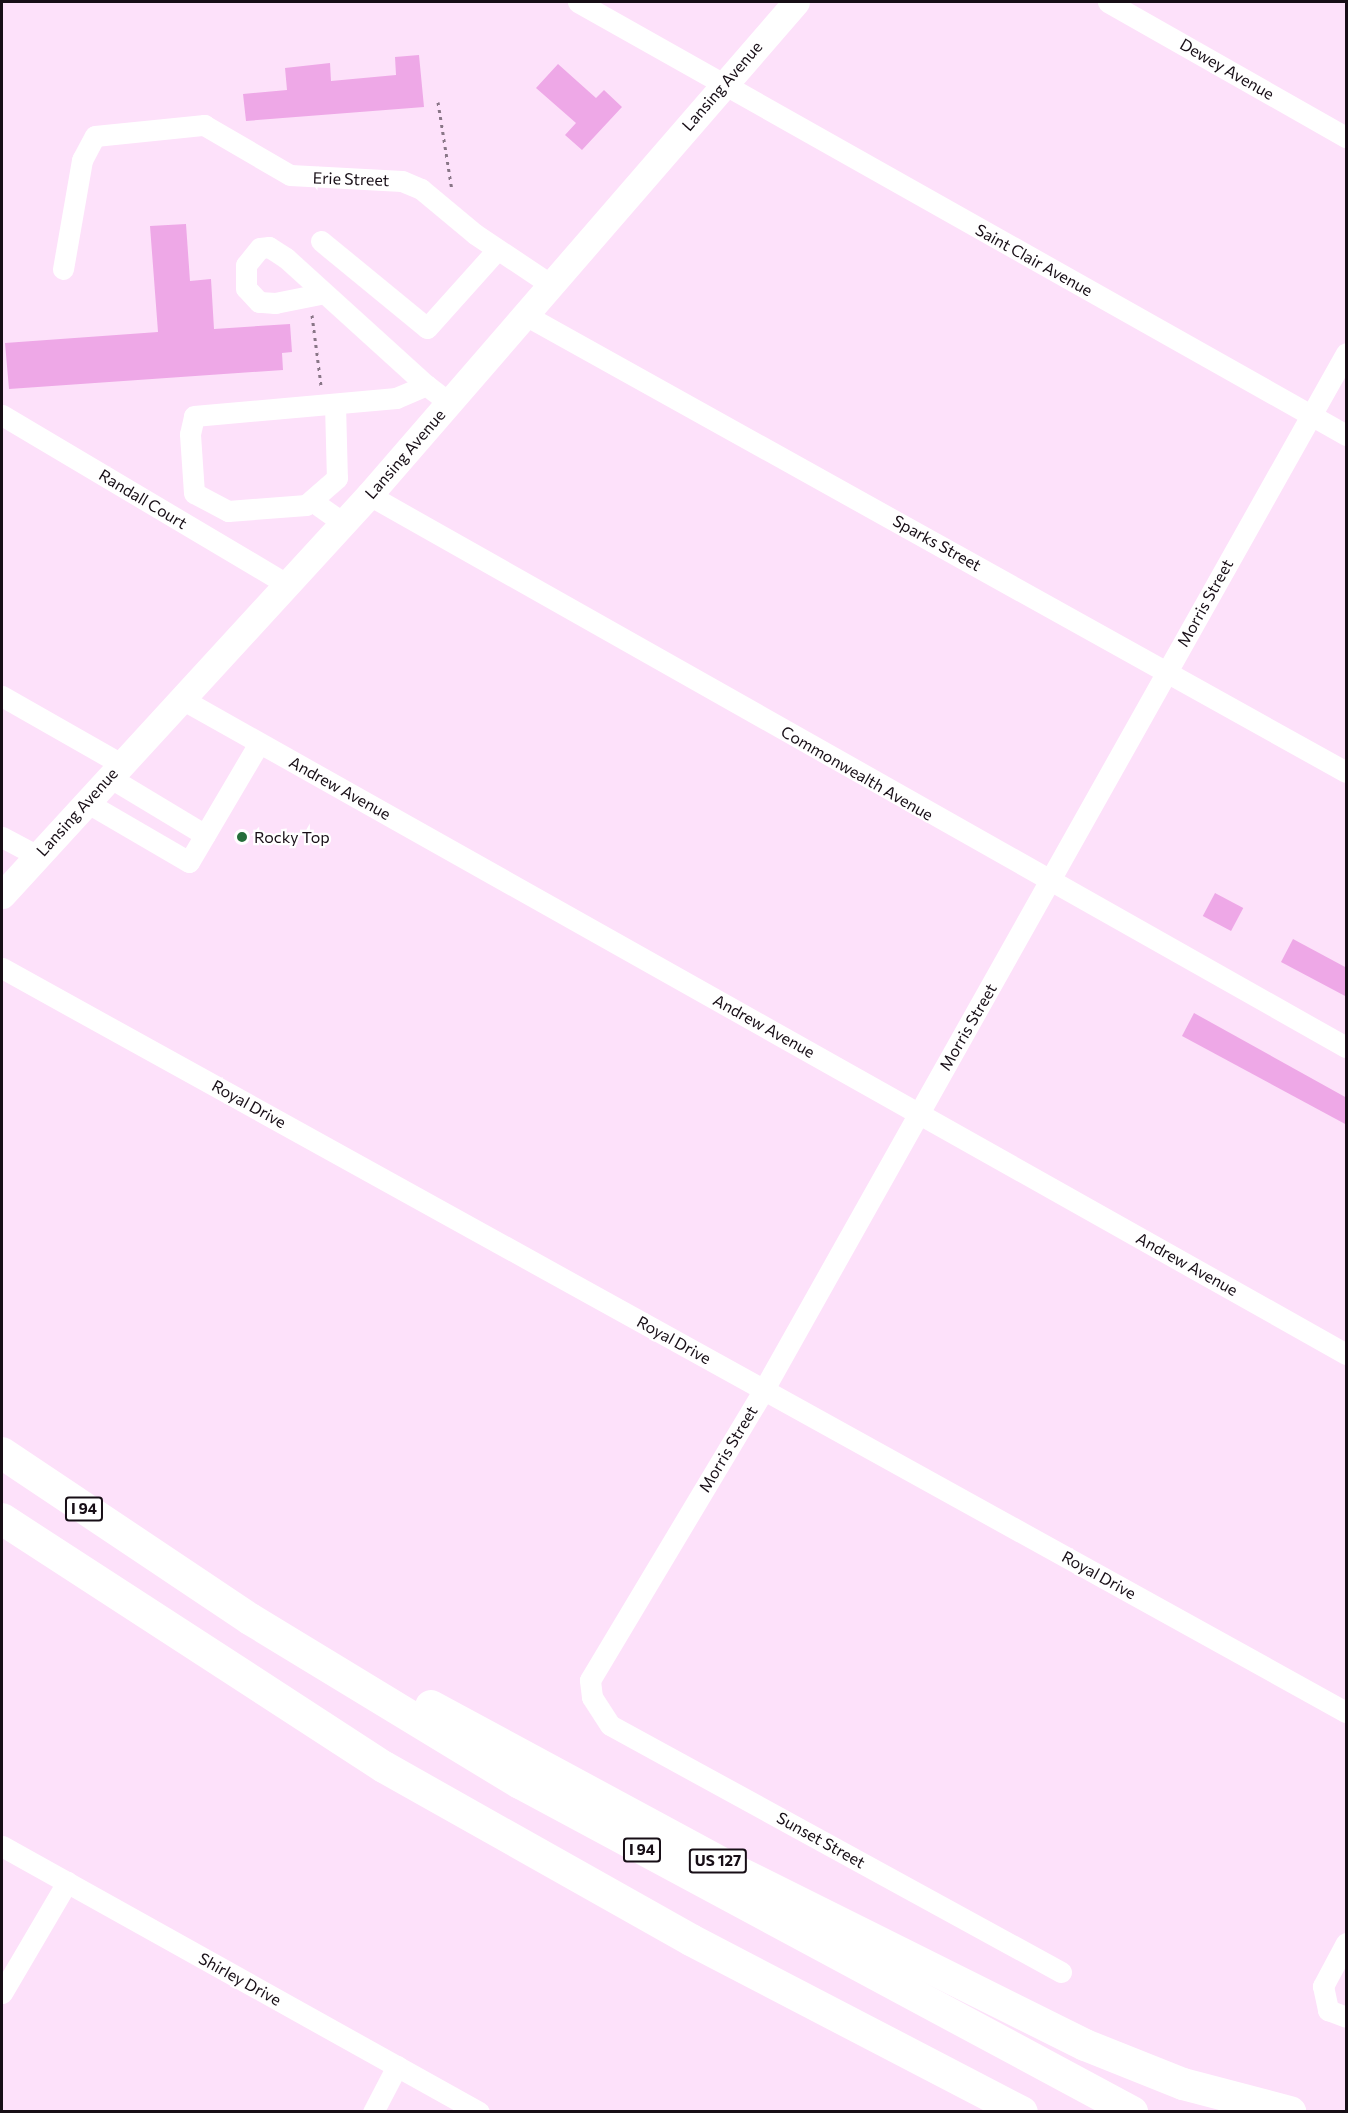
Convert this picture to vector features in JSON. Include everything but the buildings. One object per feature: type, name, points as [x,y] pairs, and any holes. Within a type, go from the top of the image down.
[{"type":"highway","name":"I 94","points":[[2,1453],[166,1564],[520,1783],[1132,2112]]},
{"type":"highway","points":[[2,1519],[318,1727],[691,1940],[977,2112]]},
{"type":"highway","name":"US 127","points":[[166,1564],[734,1870],[1077,2041],[1184,2084],[1290,2112]]},
{"type":"highway","points":[[691,1940],[1022,2112]]},
{"type":"main road","name":"Lansing Avenue","points":[[2,895],[285,583],[369,495],[553,286],[722,85],[796,2]]},
{"type":"street","name":"Saint Clair Avenue","points":[[578,2],[1347,435]]},
{"type":"street","name":"Dewey Avenue","points":[[1108,2],[1347,137]]},
{"type":"street","name":"Erie Street","points":[[63,269],[82,160],[95,136],[204,126],[231,145],[290,175],[402,181],[436,199],[497,250],[553,286]]},
{"type":"street","points":[[321,241],[427,328],[497,250]]},
{"type":"street","points":[[315,302],[450,403]]},
{"type":"street","name":"Sparks Street","points":[[527,316],[1347,772]]},
{"type":"street","name":"Morris Street","points":[[592,1698],[592,1672],[764,1389],[1347,353]]},
{"type":"street","points":[[335,404],[337,478],[306,505],[228,511],[194,493],[190,434],[194,416],[396,398],[426,385]]},
{"type":"street","name":"Randall Court","points":[[2,415],[285,583]]},
{"type":"street","name":"Commonwealth Avenue","points":[[369,495],[1048,882],[1347,1047]]},
{"type":"street","points":[[312,501],[343,523]]},
{"type":"street","points":[[2,696],[115,770],[205,835]]},
{"type":"street","name":"Andrew Avenue","points":[[180,698],[1347,1354]]},
{"type":"street","points":[[86,802],[189,862],[259,743]]},
{"type":"street","points":[[2,837],[37,856]]},
{"type":"street","name":"Royal Drive","points":[[2,968],[1347,1712]]},
{"type":"street","name":"Sunset Street","points":[[592,1698],[610,1725],[1061,1972]]},
{"type":"street","name":"Shirley Drive","points":[[2,1846],[479,2112]]},
{"type":"street","points":[[2,1993],[67,1882]]},
{"type":"street","points":[[1347,1943],[1323,1986],[1328,2010],[1347,2017]]},
{"type":"street","points":[[373,2112],[397,2066]]},
{"type":"path","points":[[438,102],[443,152],[451,161],[452,197]]},
{"type":"path","points":[[315,302],[321,386]]},
{"type":"place","name":"Rocky Top","points":[[242,837]]}]
